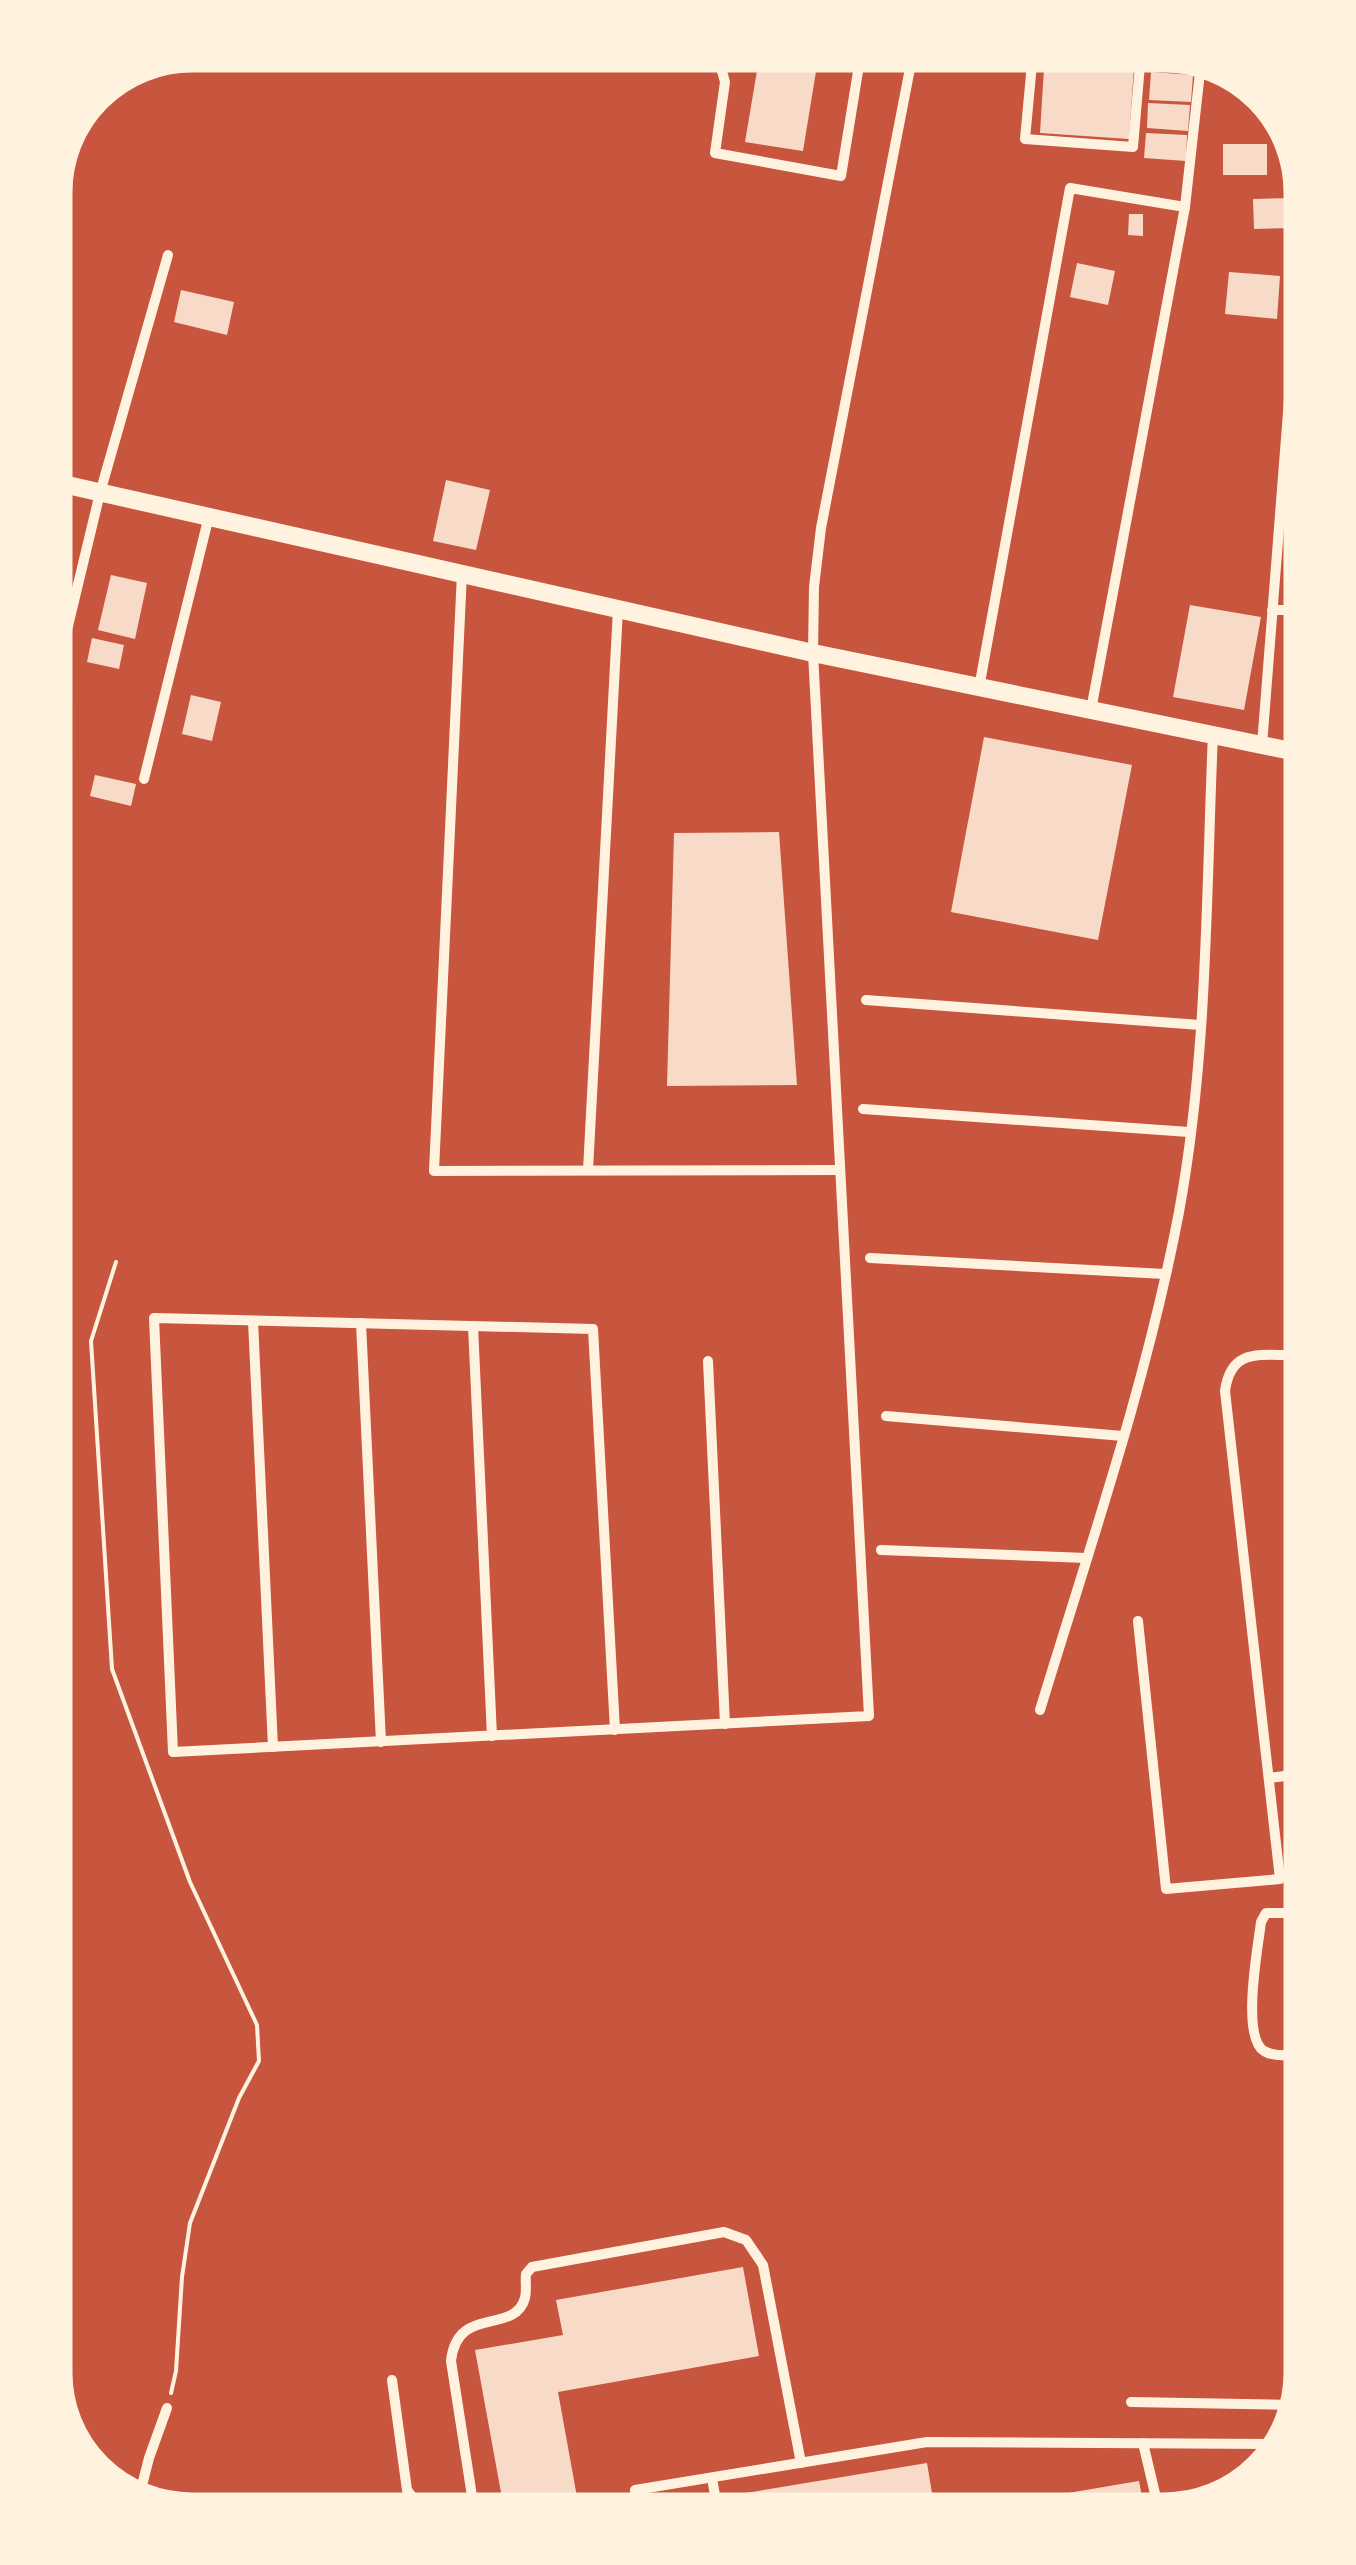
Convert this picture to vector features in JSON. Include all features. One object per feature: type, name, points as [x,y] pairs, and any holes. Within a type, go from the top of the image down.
[{"type":"street","points":[[722,70],[725,82],[715,153],[841,176],[858,70]]},
{"type":"street","points":[[615,1730],[593,1329],[154,1318],[173,1752],[615,1730],[869,1716],[813,653],[814,587],[821,528],[910,70]]},
{"type":"street","points":[[1031,70],[1025,139],[1134,147],[1140,70]]},
{"type":"street","points":[[1091,710],[1184,207],[1200,75]]},
{"type":"street","points":[[979,688],[1070,188],[1184,207]]},
{"type":"street","points":[[70,617],[100,492],[168,255]]},
{"type":"street","points":[[70,485],[813,653],[1286,750]]},
{"type":"street","points":[[1262,745],[1286,491]]},
{"type":"street","points":[[144,779],[209,516]]},
{"type":"street","points":[[462,572],[434,1171],[840,1170]]},
{"type":"street","points":[[588,1170],[618,609]]},
{"type":"street","points":[[1272,610],[1286,610]]},
{"type":"street","points":[[1040,1710],[1123,1436],[1179,1210],[1200,1025],[1214,733]]},
{"type":"street","points":[[866,1000],[1200,1025]]},
{"type":"street","points":[[863,1109],[1189,1132]]},
{"type":"street","points":[[870,1258],[1166,1274]]},
{"type":"street","points":[[253,1321],[273,1747]]},
{"type":"street","points":[[361,1323],[382,1742]]},
{"type":"street","points":[[472,1326],[492,1736]]},
{"type":"street","points":[[1138,1621],[1166,1890],[1280,1879],[1225,1392],[1228,1372],[1238,1360],[1286,1355]]},
{"type":"street","points":[[708,1361],[725,1724]]},
{"type":"street","points":[[886,1416],[1123,1436]]},
{"type":"street","points":[[881,1550],[1086,1558]]},
{"type":"street","points":[[1269,1778],[1286,1776]]},
{"type":"street","points":[[1286,1912],[1266,1913],[1261,1922],[1251,2023],[1258,2046],[1267,2054],[1286,2055]]},
{"type":"street","points":[[472,2495],[451,2361],[452,2350],[463,2331],[472,2324],[506,2318],[518,2310],[525,2299],[526,2274],[532,2267],[724,2232],[746,2240],[763,2265],[800,2463]]},
{"type":"street","points":[[392,2380],[411,2495]]},
{"type":"street","points":[[1131,2402],[1282,2405]]},
{"type":"street","points":[[142,2485],[167,2408]]},
{"type":"street","points":[[636,2495],[635,2490],[927,2442],[1261,2447]]},
{"type":"street","points":[[1143,2443],[1155,2495]]},
{"type":"street","points":[[712,2478],[715,2495]]},
{"type":"path","points":[[116,1262],[90,1340],[112,1668],[190,1882],[257,2024],[259,2061],[239,2098],[190,2223],[176,2371],[167,2408]]},
{"type":"building","points":[[757,70],[816,70],[803,151],[745,142]]},
{"type":"building","points":[[1044,70],[1134,70],[1129,139],[1040,133]]},
{"type":"building","points":[[1151,72],[1193,75],[1191,102],[1149,100]]},
{"type":"building","points":[[1148,103],[1190,105],[1188,131],[1147,128]]},
{"type":"building","points":[[1146,133],[1187,135],[1186,161],[1144,158]]},
{"type":"building","points":[[1223,144],[1267,144],[1267,175],[1223,175]]},
{"type":"building","points":[[1286,198],[1286,228],[1254,229],[1253,199]]},
{"type":"building","points":[[1129,214],[1143,214],[1143,236],[1128,235]]},
{"type":"building","points":[[1077,263],[1115,271],[1108,305],[1070,297]]},
{"type":"building","points":[[1229,272],[1280,276],[1277,319],[1225,314]]},
{"type":"building","points":[[181,290],[234,302],[227,335],[174,322]]},
{"type":"building","points":[[446,480],[490,490],[476,550],[433,541]]},
{"type":"building","points":[[111,575],[147,583],[135,639],[98,630]]},
{"type":"building","points":[[1190,605],[1261,617],[1244,710],[1173,697]]},
{"type":"building","points":[[92,638],[124,645],[119,669],[87,662]]},
{"type":"building","points":[[191,695],[221,702],[212,741],[182,734]]},
{"type":"building","points":[[984,737],[1132,765],[1098,940],[951,912]]},
{"type":"building","points":[[95,775],[136,784],[131,806],[90,796]]},
{"type":"building","points":[[779,832],[797,1085],[667,1086],[674,833]]},
{"type":"building","points":[[743,2267],[759,2356],[558,2392],[577,2495],[501,2495],[475,2350],[563,2335],[556,2300]]},
{"type":"building","points":[[927,2463],[932,2495],[733,2495]]},
{"type":"building","points":[[1139,2481],[1142,2495],[1056,2495]]}]
